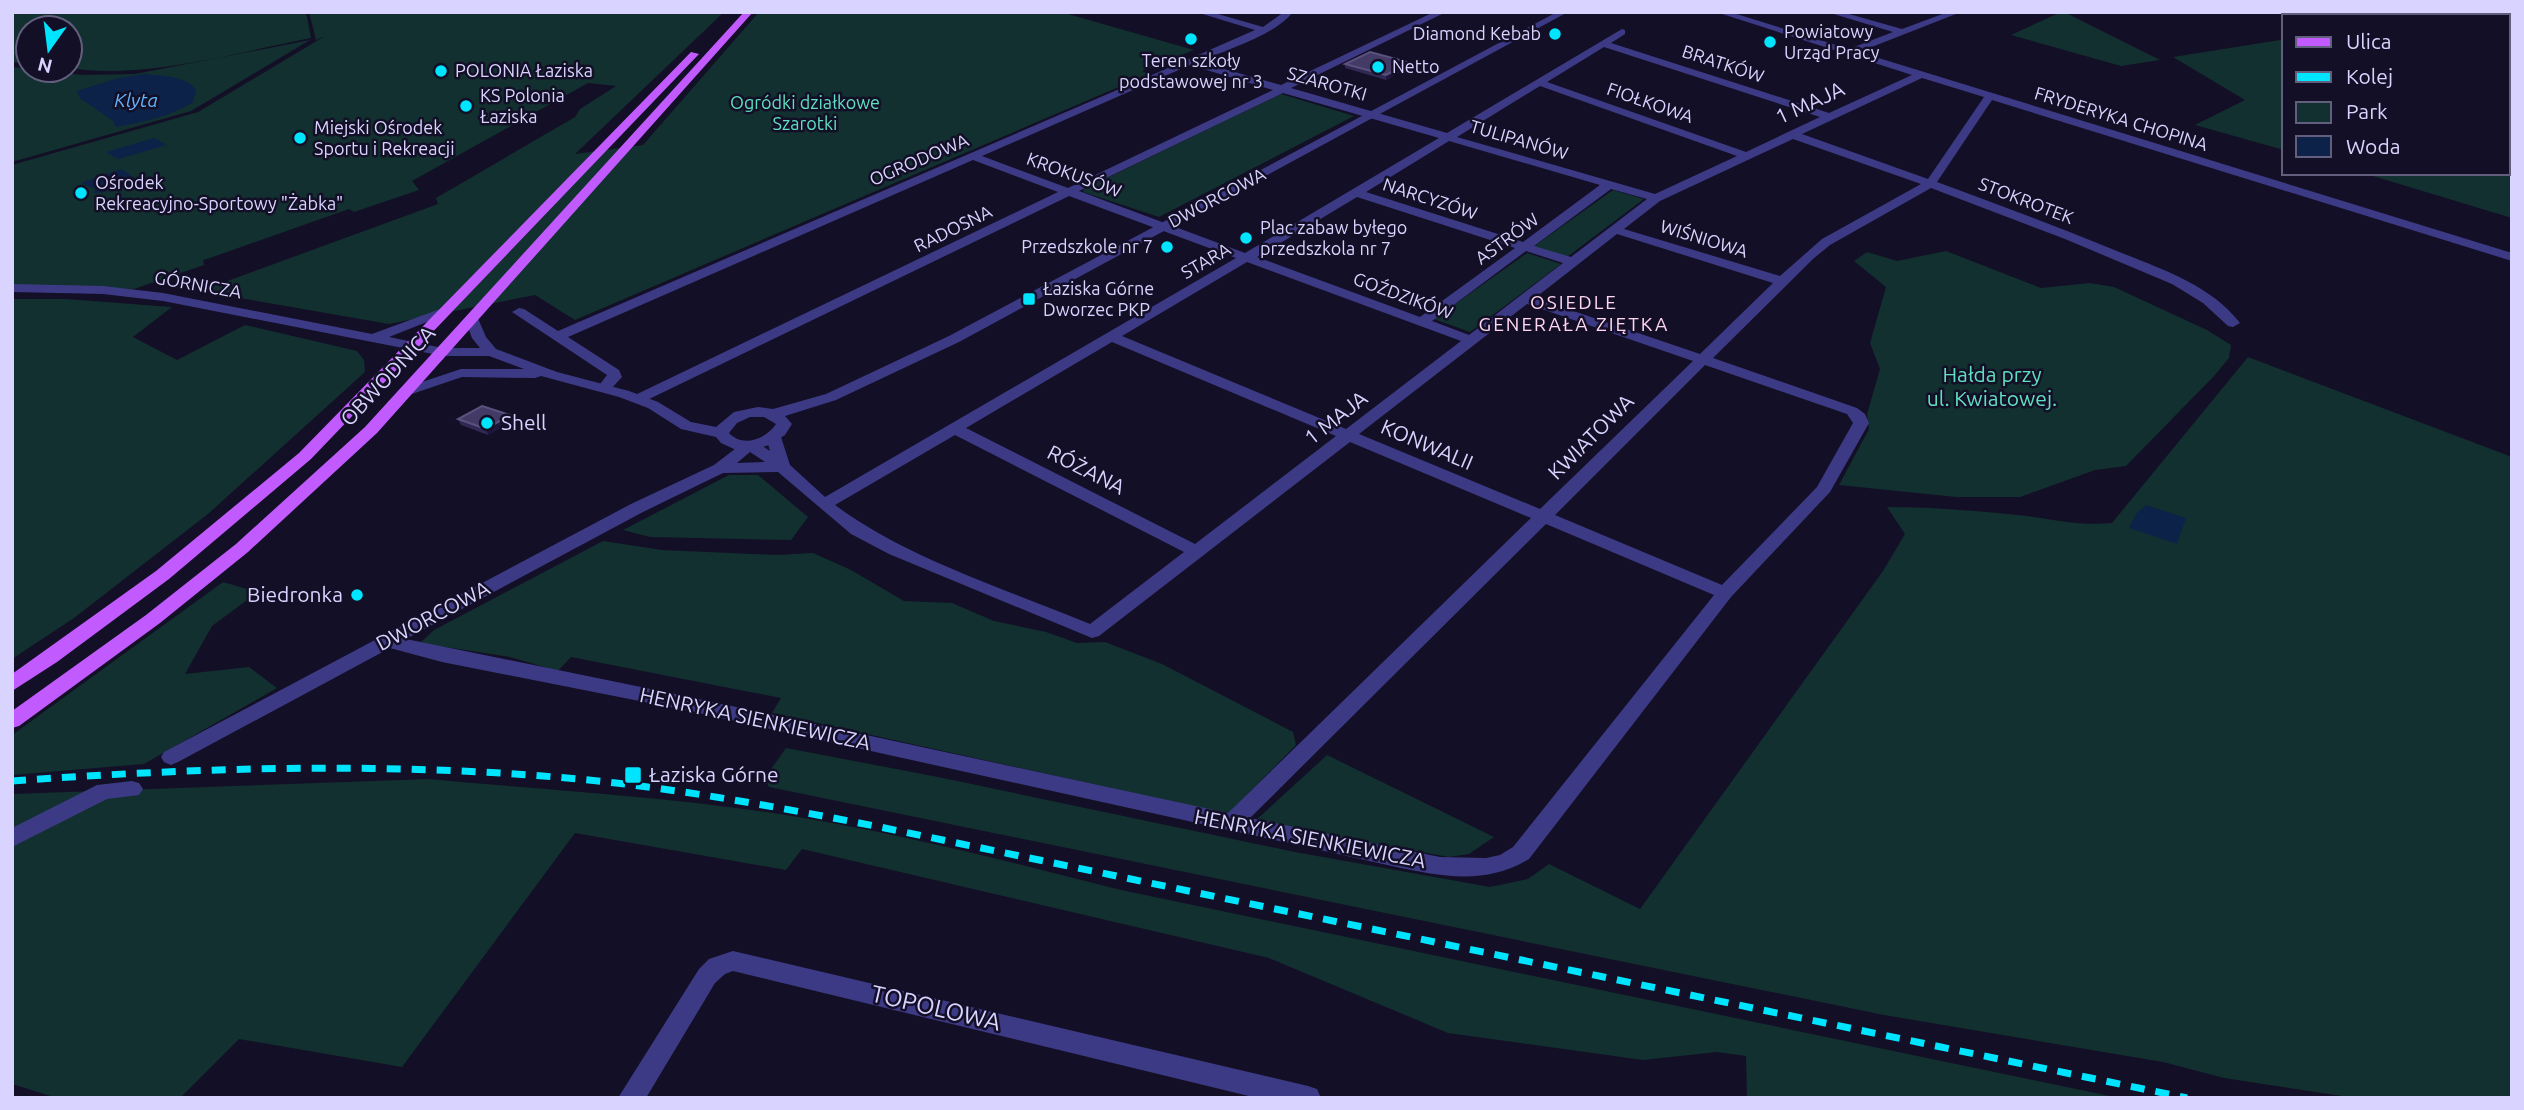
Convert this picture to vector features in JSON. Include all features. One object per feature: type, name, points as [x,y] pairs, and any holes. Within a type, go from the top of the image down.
[{"type":"main road","name":"OBWODNICA","points":[[12,684],[148,588],[258,499],[305,456],[734,12]]},
{"type":"main road","name":"OBWODNICA","points":[[12,721],[153,619],[242,548],[371,430],[749,12]]},
{"type":"street","points":[[1200,12],[1265,30]]},
{"type":"street","name":"OGRODOWA","points":[[559,335],[1265,30],[1282,20],[1289,12]]},
{"type":"street","points":[[1283,89],[1442,12]]},
{"type":"street","name":"DWORCOWA","points":[[777,425],[944,344],[1564,12]]},
{"type":"street","name":"FRYDERYKA CHOPINA","points":[[1720,12],[2512,257]]},
{"type":"street","points":[[1740,18],[1757,12]]},
{"type":"street","points":[[1831,12],[1902,33]]},
{"type":"street","points":[[1849,52],[1957,12]]},
{"type":"street","name":"STARA","points":[[824,505],[1356,194],[1622,32]]},
{"type":"street","name":"BRATKÓW","points":[[1605,44],[1830,117]]},
{"type":"street","name":"SZAROTKI","points":[[1175,57],[1373,115]]},
{"type":"street","name":"1 MAJA","points":[[750,445],[782,467],[857,530],[895,551],[1092,632],[1656,198],[1920,75]]},
{"type":"street","name":"FIOŁKOWA","points":[[1541,83],[1747,156]]},
{"type":"street","name":"RADOSNA","points":[[638,399],[1283,89]]},
{"type":"street","name":"KWIATOWA","points":[[1231,824],[1782,281],[1826,242],[1930,184],[1989,96]]},
{"type":"street","name":"TULIPANÓW","points":[[1373,115],[1656,198]]},
{"type":"street","name":"STOKROTEK","points":[[1793,135],[1930,184],[2130,262],[2208,299],[2221,308],[2233,323]]},
{"type":"street","name":"KROKUSÓW","points":[[971,156],[1165,226]]},
{"type":"street","name":"ASTRÓW","points":[[1423,321],[1610,184]]},
{"type":"street","name":"NARCYZÓW","points":[[1356,194],[1573,262]]},
{"type":"street","name":"GOŹDZIKÓW","points":[[1165,226],[1472,340]]},
{"type":"street","name":"WIŚNIOWA","points":[[1615,230],[1782,281]]},
{"type":"street","name":"GÓRNICZA","points":[[12,288],[103,290],[163,297],[443,352]]},
{"type":"street","points":[[1526,299],[1702,359]]},
{"type":"street","points":[[376,337],[445,312]]},
{"type":"street","points":[[519,312],[559,335],[562,342],[614,373],[615,377],[604,388]]},
{"type":"street","points":[[472,319],[479,338],[491,352]]},
{"type":"street","name":"KONWALII","points":[[1113,337],[1725,593]]},
{"type":"street","points":[[443,352],[491,352],[552,375],[638,399],[672,415],[686,426],[750,445],[777,425]]},
{"type":"street","points":[[443,352],[451,359],[490,371]]},
{"type":"street","name":"HENRYKA SIENKIEWICZA","points":[[388,641],[442,655],[762,720],[1231,824],[1463,869],[1483,870],[1512,860],[1521,853],[1725,593],[1824,489],[1861,423],[1860,417],[1852,411],[1702,359]]},
{"type":"street","points":[[406,392],[450,375],[490,371],[552,375]]},
{"type":"street","points":[[672,415],[707,420],[734,418],[754,412],[777,425]]},
{"type":"street","name":"DWORCOWA","points":[[697,479],[718,457],[727,422],[734,418]]},
{"type":"street","points":[[720,468],[782,467],[777,425]]},
{"type":"street","name":"RÓŻANA","points":[[955,429],[1197,552]]},
{"type":"street","name":"DWORCOWA","points":[[171,757],[637,508],[720,468],[750,445]]},
{"type":"street","points":[[12,838],[104,791],[132,789]]},
{"type":"street","name":"TOPOLOWA","points":[[631,1098],[707,975],[717,966],[733,961],[1247,1091],[1308,1098]]},
{"type":"green space","points":[[12,12],[306,12],[311,38],[191,63],[98,71],[84,70],[84,14],[14,14],[12,62]]},
{"type":"green space","name":"Ogródki działkowe Szarotki","points":[[309,12],[724,12],[575,154],[643,145],[759,12],[1071,12],[1068,14],[1194,50],[1142,71],[1149,74],[575,320],[535,295],[389,324],[200,291],[438,204],[436,198],[575,117],[580,109],[616,86],[588,83],[412,181],[419,190],[354,212],[349,209],[203,260],[204,265],[134,289],[12,286],[12,165],[198,112],[325,36],[316,40]]},
{"type":"green space","points":[[2061,12],[2160,60],[2121,66],[2011,35]]},
{"type":"green space","points":[[310,40],[191,111],[12,162],[12,67],[14,84],[84,84],[84,75],[135,74]]},
{"type":"green space","points":[[2282,40],[2282,149],[2195,125],[2245,100],[2173,57]]},
{"type":"green space","points":[[2512,74],[2512,218],[2370,175],[2510,175]]},
{"type":"green space","points":[[1281,94],[1354,116],[1159,217],[1083,192],[1084,189]]},
{"type":"green space","points":[[1613,190],[1644,199],[1567,257],[1533,247]]},
{"type":"green space","name":"Hałda przy ul. Kwiatowej.","points":[[1946,251],[2041,288],[2090,283],[2114,287],[2207,330],[2231,345],[2229,358],[2126,466],[2095,470],[2020,497],[1956,497],[1839,485],[1869,429],[1867,414],[1880,369],[1870,343],[1886,287],[1854,261],[1867,252],[1897,261]]},
{"type":"green space","points":[[1527,253],[1561,264],[1470,332],[1434,319]]},
{"type":"green space","points":[[12,299],[66,299],[172,307],[133,337],[177,360],[245,325],[357,351],[364,360],[365,372],[208,514],[74,618],[12,659]]},
{"type":"green space","points":[[2248,357],[2512,457],[2512,1098],[2355,1098],[2224,1078],[2163,1062],[1884,1015],[769,787],[764,779],[786,748],[1295,852],[1490,887],[1528,879],[1549,864],[1640,909],[1883,571],[1905,534],[1887,507],[1974,511],[2079,523],[2112,523]]},
{"type":"green space","points":[[729,475],[758,475],[808,517],[791,540],[650,537],[623,530]]},
{"type":"green space","points":[[603,541],[662,550],[777,555],[813,553],[851,570],[904,601],[952,603],[994,621],[1046,632],[1077,643],[1105,642],[1162,664],[1293,732],[1296,745],[1228,814],[772,713],[781,698],[571,657],[558,671],[510,657],[420,643],[434,630]]},
{"type":"green space","points":[[223,582],[258,592],[212,626],[185,674],[249,667],[277,688],[144,764],[12,775],[12,735]]},
{"type":"green space","points":[[1327,755],[1494,837],[1469,854],[1449,857],[1254,822]]},
{"type":"green space","points":[[429,779],[715,805],[849,826],[1121,890],[2119,1098],[1747,1098],[1746,1056],[1717,1052],[1643,1060],[1448,1033],[1269,958],[802,849],[786,870],[575,833],[402,1067],[239,1039],[180,1098],[57,1098],[12,1084],[12,794]]},
{"type":"water","name":"Klyta","points":[[144,74],[185,81],[196,90],[193,102],[165,115],[116,127],[113,121],[80,98],[77,91],[115,79]]},
{"type":"water","points":[[154,138],[167,145],[118,159],[106,152]]},
{"type":"water","points":[[121,169],[141,182],[94,193],[95,189],[81,183]]},
{"type":"water","points":[[2146,505],[2186,518],[2177,544],[2129,528],[2136,514]]},
{"type":"building","name":"Netto","points":[[1370,52],[1411,63],[1386,75],[1345,64]]},
{"type":"building","points":[[482,406],[510,415],[486,429],[458,419]]},
{"type":"railway","points":[[12,781],[158,772],[305,768],[525,775],[669,790],[880,827],[2187,1098]]},
{"type":"place","name":"Diamond Kebab","points":[[1555,34]]},
{"type":"place","name":"Teren szkoły podstawowej nr 3","points":[[1191,39]]},
{"type":"place","name":"Powiatowy Urząd Pracy","points":[[1770,42]]},
{"type":"place","name":"Netto","points":[[1378,67]]},
{"type":"place","name":"POLONIA Łaziska","points":[[441,71]]},
{"type":"place","name":"KS Polonia Łaziska","points":[[466,106]]},
{"type":"place","name":"Miejski Ośrodek Sportu i Rekreacji","points":[[300,138]]},
{"type":"place","name":"Ośrodek Rekreacyjno-Sportowy \"Żabka\"","points":[[81,193]]},
{"type":"place","name":"Plac zabaw byłego przedszkola nr 7","points":[[1246,238]]},
{"type":"place","name":"Przedszkole nr 7","points":[[1167,247]]},
{"type":"place","name":"Łaziska Górne Dworzec PKP","points":[[1029,299]]},
{"type":"place","name":"Shell","points":[[487,423]]},
{"type":"place","name":"Biedronka","points":[[357,595]]},
{"type":"place","name":"Łaziska Górne","points":[[633,775]]},
{"type":"district","name":"OSIEDLE GENERAŁA ZIĘTKA","points":[[1574,313]]}]
